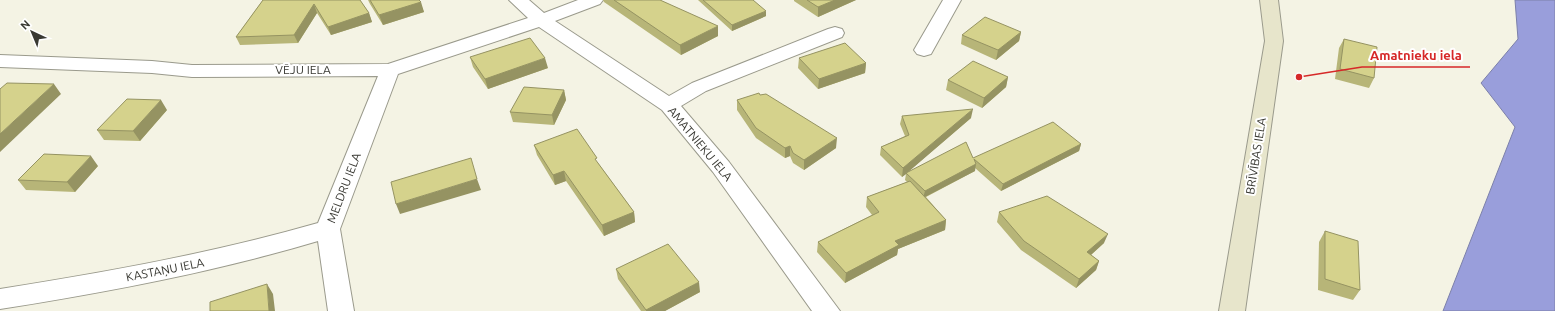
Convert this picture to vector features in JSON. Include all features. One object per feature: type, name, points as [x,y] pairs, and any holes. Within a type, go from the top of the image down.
[{"type":"main road","name":"BRĪVĪBAS IELA","points":[[1232,311],[1274,40],[1269,0]]},
{"type":"street","name":"AMATNIEKU IELA","points":[[518,0],[541,20],[669,105],[721,167],[827,311]]},
{"type":"street","name":"VĒJU IELA","points":[[2,63],[152,67],[192,71],[390,70],[541,20],[594,0]]},
{"type":"street","points":[[924,50],[952,0]]},
{"type":"street","points":[[669,105],[699,87],[835,33]]},
{"type":"street","name":"MELDRU IELA","points":[[341,311],[328,229],[390,70]]},
{"type":"street","name":"KASTAŅU IELA","points":[[0,299],[144,274],[217,259],[274,246],[328,229]]},
{"type":"water","points":[[1515,0],[1555,0],[1555,311],[1443,311],[1515,127],[1481,83],[1518,39]]},
{"type":"building","points":[[263,0],[360,0],[369,13],[328,27],[314,4],[294,35],[236,37]]},
{"type":"building","points":[[370,0],[419,0],[421,2],[379,15]]},
{"type":"building","points":[[614,0],[660,0],[718,26],[680,45]]},
{"type":"building","points":[[703,0],[753,0],[766,11],[732,25]]},
{"type":"building","points":[[807,0],[835,0],[818,7]]},
{"type":"building","points":[[985,17],[1021,32],[998,50],[962,35]]},
{"type":"building","points":[[530,38],[545,58],[485,79],[470,57]]},
{"type":"building","points":[[1344,39],[1377,47],[1374,78],[1340,69]]},
{"type":"building","points":[[845,43],[866,63],[819,79],[799,58]]},
{"type":"building","points":[[973,61],[1008,77],[984,98],[948,80]]},
{"type":"building","points":[[7,83],[54,84],[0,134],[0,89]]},
{"type":"building","points":[[524,87],[564,90],[552,115],[510,112]]},
{"type":"building","points":[[759,93],[760,95],[766,94],[837,138],[804,160],[793,153],[790,146],[785,148],[756,128],[737,100]]},
{"type":"building","points":[[127,99],[161,100],[133,131],[97,130]]},
{"type":"building","points":[[973,109],[903,168],[881,147],[909,135],[902,116]]},
{"type":"building","points":[[1053,122],[1081,144],[1003,184],[974,159],[976,164],[925,191],[906,173],[966,142],[973,158]]},
{"type":"building","points":[[577,129],[597,158],[595,159],[634,212],[602,225],[564,171],[553,175],[534,145]]},
{"type":"building","points":[[44,154],[91,156],[67,182],[18,180]]},
{"type":"building","points":[[471,158],[477,179],[396,204],[391,182]]},
{"type":"building","points":[[910,181],[946,220],[895,241],[899,245],[846,273],[818,242],[879,212],[867,197]]},
{"type":"building","points":[[1047,196],[1108,234],[1087,252],[1099,261],[1079,279],[1024,241],[999,212]]},
{"type":"building","points":[[1325,231],[1358,241],[1360,290],[1325,279]]},
{"type":"building","points":[[668,244],[699,282],[646,310],[616,269]]},
{"type":"building","points":[[267,284],[269,311],[210,311],[210,302]]},
{"type":"place","name":"Amatnieku iela","points":[[1299,77]]}]
